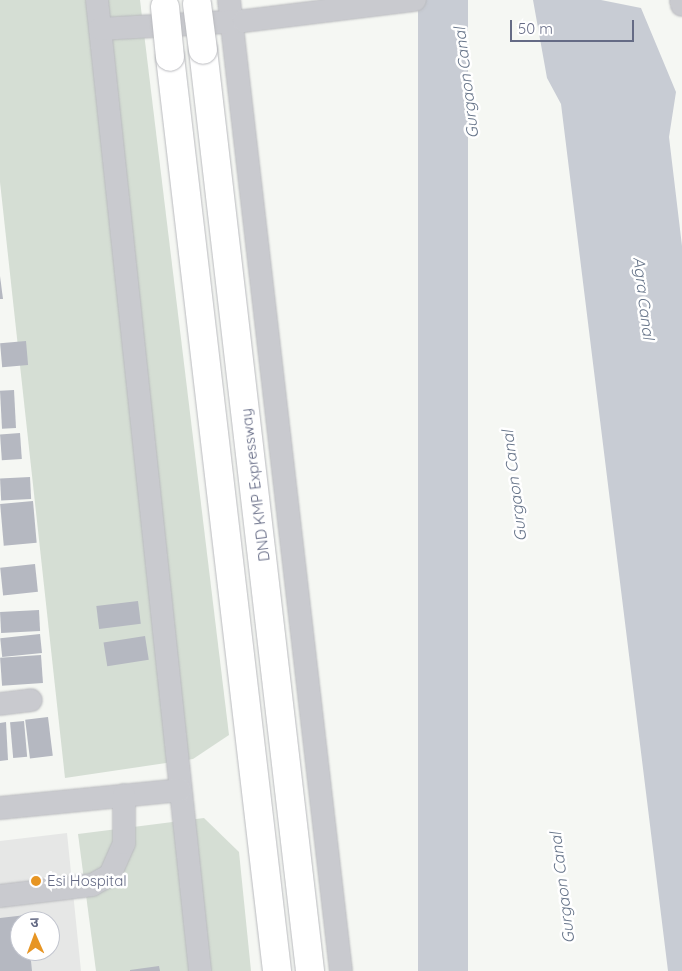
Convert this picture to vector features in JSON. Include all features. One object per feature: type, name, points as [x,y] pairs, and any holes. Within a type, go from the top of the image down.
[{"type":"highway","name":"DND KMP Expressway","points":[[197,2],[310,971]]},
{"type":"highway","points":[[164,4],[277,971]]},
{"type":"street","points":[[97,0],[200,971]]},
{"type":"street","points":[[100,29],[235,14],[415,0]]},
{"type":"street","points":[[681,0],[682,6]]},
{"type":"street","points":[[235,14],[341,971]]},
{"type":"street","points":[[0,704],[31,700]]},
{"type":"street","points":[[0,794],[179,784]]},
{"type":"street","points":[[0,808],[124,795],[179,784]]},
{"type":"street","points":[[0,896],[92,885],[110,874],[124,843],[124,795]]},
{"type":"shaded area","points":[[0,0],[140,0],[229,735],[193,759],[65,778],[0,182]]},
{"type":"shaded area","points":[[204,818],[239,852],[251,971],[96,971],[78,834]]},
{"type":"shaded area","name":"Esi Hospital","points":[[67,833],[81,971],[0,971],[0,841]]},
{"type":"water","name":"Gurgaon Canal","points":[[418,0],[468,0],[468,971],[418,971]]},
{"type":"water","name":"Agra Canal","points":[[533,0],[601,0],[641,8],[676,92],[669,137],[682,246],[682,971],[668,971],[561,104],[547,78]]},
{"type":"building","points":[[0,276],[3,299],[0,299]]},
{"type":"building","points":[[26,341],[28,365],[2,367],[0,343]]},
{"type":"building","points":[[14,390],[16,428],[2,429],[0,391]]},
{"type":"building","points":[[20,433],[22,459],[2,460],[0,434]]},
{"type":"building","points":[[30,477],[31,499],[1,501],[0,479]]},
{"type":"building","points":[[33,501],[37,543],[4,546],[0,504]]},
{"type":"building","points":[[35,564],[38,592],[3,596],[0,568]]},
{"type":"building","points":[[138,601],[141,624],[99,629],[96,606]]},
{"type":"building","points":[[39,610],[40,631],[1,633],[0,612]]},
{"type":"building","points":[[40,634],[42,653],[2,657],[0,638]]},
{"type":"building","points":[[145,636],[149,660],[107,666],[104,643]]},
{"type":"building","points":[[41,655],[43,683],[2,686],[0,658]]},
{"type":"building","points":[[48,717],[53,756],[30,759],[25,720]]},
{"type":"building","points":[[24,721],[27,757],[13,758],[10,722]]},
{"type":"building","points":[[6,722],[8,760],[0,761],[0,723]]},
{"type":"building","points":[[10,917],[10,961],[31,961],[32,971],[0,971],[0,918]]},
{"type":"building","points":[[159,966],[160,971],[130,971],[130,970]]},
{"type":"place","name":"Esi Hospital","points":[[36,881]]}]
